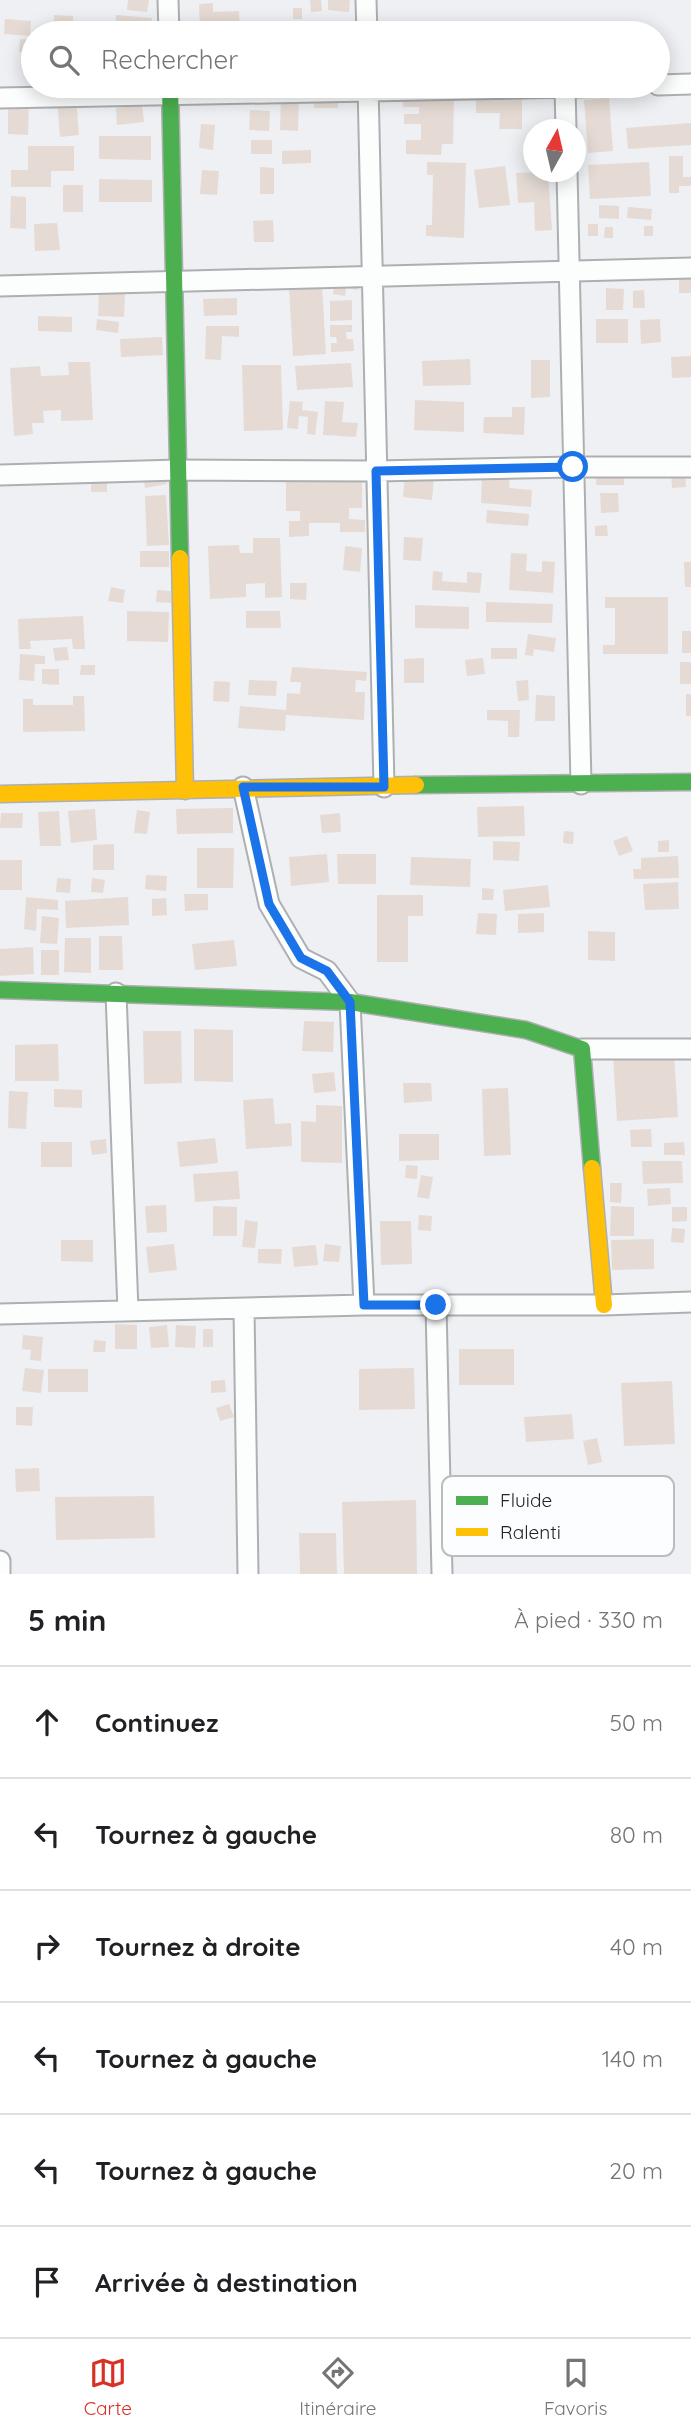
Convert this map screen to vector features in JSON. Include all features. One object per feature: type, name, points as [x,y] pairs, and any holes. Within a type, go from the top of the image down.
[{"type":"street","points":[[168,0],[169,21]]},
{"type":"street","points":[[366,0],[367,21]]},
{"type":"street","points":[[670,85],[691,85]]},
{"type":"street","points":[[0,98],[21,97]]},
{"type":"street","points":[[170,98],[186,791]]},
{"type":"street","points":[[368,98],[384,787]]},
{"type":"street","points":[[565,98],[566,119]]},
{"type":"street","points":[[567,182],[581,784]]},
{"type":"street","points":[[0,286],[691,268]]},
{"type":"street","points":[[0,475],[178,470],[376,471],[691,467]]},
{"type":"street","points":[[0,794],[186,791],[243,787],[691,782]]},
{"type":"street","points":[[243,787],[269,904],[301,958],[327,971],[350,1002],[364,1305]]},
{"type":"street","points":[[0,990],[350,1002],[526,1030],[582,1049],[691,1048]]},
{"type":"street","points":[[117,993],[128,1311]]},
{"type":"street","points":[[582,1049],[604,1305]]},
{"type":"street","points":[[0,1314],[364,1305],[604,1305],[691,1302]]},
{"type":"street","points":[[436,1305],[442,1574]]},
{"type":"street","points":[[244,1309],[248,1574]]},
{"type":"street","points":[[0,1562],[0,1574]]},
{"type":"building","points":[[128,0],[149,0],[147,12],[127,10]]},
{"type":"building","points":[[310,0],[321,0],[322,11],[311,12]]},
{"type":"building","points":[[328,0],[350,0],[349,12],[328,10]]},
{"type":"building","points":[[213,3],[213,12],[239,11],[240,21],[200,21],[199,4]]},
{"type":"building","points":[[293,8],[302,8],[302,19],[293,19]]},
{"type":"building","points":[[54,15],[73,16],[73,21],[54,21]]},
{"type":"building","points":[[116,15],[152,18],[152,21],[116,21]]},
{"type":"building","points":[[5,19],[31,21],[21,21],[21,35],[4,34]]},
{"type":"building","points":[[76,98],[79,135],[60,137],[57,99]]},
{"type":"building","points":[[281,98],[299,98],[298,131],[280,130]]},
{"type":"building","points":[[314,98],[338,98],[338,108],[314,108]]},
{"type":"building","points":[[404,98],[454,100],[453,144],[442,144],[441,155],[406,154],[406,140],[421,140],[421,124],[404,124],[404,114],[419,114],[419,107],[403,107]]},
{"type":"building","points":[[476,98],[522,98],[522,129],[499,129],[500,113],[476,113]]},
{"type":"building","points":[[609,98],[613,151],[588,153],[584,100]]},
{"type":"building","points":[[8,103],[29,104],[28,135],[8,134]]},
{"type":"building","points":[[142,105],[144,122],[117,125],[116,108]]},
{"type":"building","points":[[250,110],[270,111],[269,131],[249,130]]},
{"type":"building","points":[[691,123],[691,145],[628,149],[626,128]]},
{"type":"building","points":[[201,124],[215,125],[213,150],[199,148]]},
{"type":"building","points":[[99,136],[151,136],[151,160],[99,159]]},
{"type":"building","points":[[251,140],[272,140],[272,154],[251,154]]},
{"type":"building","points":[[28,146],[74,146],[74,171],[51,171],[51,187],[11,187],[11,170],[28,170]]},
{"type":"building","points":[[311,150],[311,163],[282,164],[282,151]]},
{"type":"building","points":[[669,156],[683,156],[683,177],[691,177],[691,186],[679,186],[679,193],[669,193]]},
{"type":"building","points":[[427,162],[466,163],[464,238],[426,236],[426,225],[432,225],[433,175],[427,175]]},
{"type":"building","points":[[649,162],[651,196],[590,199],[588,165]]},
{"type":"building","points":[[505,166],[510,205],[479,208],[474,170]]},
{"type":"building","points":[[260,167],[274,168],[274,194],[260,194]]},
{"type":"building","points":[[202,170],[219,171],[217,195],[200,194]]},
{"type":"building","points":[[516,173],[523,173],[523,182],[549,182],[552,230],[535,231],[534,202],[518,203]]},
{"type":"building","points":[[99,179],[152,180],[152,202],[99,202]]},
{"type":"building","points":[[63,185],[83,185],[83,212],[63,212]]},
{"type":"building","points":[[11,196],[26,197],[26,229],[10,228]]},
{"type":"building","points":[[599,205],[619,206],[619,219],[599,218]]},
{"type":"building","points":[[628,207],[652,209],[651,220],[627,218]]},
{"type":"building","points":[[273,220],[274,242],[254,242],[253,221]]},
{"type":"building","points":[[57,223],[60,250],[35,251],[34,224]]},
{"type":"building","points":[[588,224],[598,224],[598,236],[588,236]]},
{"type":"building","points":[[644,226],[653,226],[653,236],[644,236]]},
{"type":"building","points":[[605,227],[613,227],[613,238],[604,238]]},
{"type":"building","points":[[691,276],[691,293],[679,293],[679,277]]},
{"type":"building","points":[[335,280],[359,283],[358,290],[346,288],[345,296],[333,294]]},
{"type":"building","points":[[322,286],[326,354],[293,356],[289,288]]},
{"type":"building","points":[[606,288],[624,289],[623,310],[606,310]]},
{"type":"building","points":[[644,290],[645,308],[633,308],[633,291]]},
{"type":"building","points":[[99,292],[125,294],[124,317],[98,316]]},
{"type":"building","points":[[237,298],[237,315],[204,316],[203,299]]},
{"type":"building","points":[[352,300],[352,320],[330,321],[330,301]]},
{"type":"building","points":[[38,316],[72,317],[72,332],[38,331]]},
{"type":"building","points":[[97,319],[119,322],[118,333],[96,330]]},
{"type":"building","points":[[596,319],[628,319],[628,343],[596,343]]},
{"type":"building","points":[[660,319],[661,342],[641,344],[640,320]]},
{"type":"building","points":[[330,325],[352,325],[352,332],[346,332],[347,339],[353,339],[354,351],[331,352],[331,343],[337,343],[336,337],[330,337]]},
{"type":"building","points":[[206,326],[239,326],[239,337],[222,336],[221,360],[205,359]]},
{"type":"building","points":[[162,337],[163,355],[121,357],[120,339]]},
{"type":"building","points":[[691,356],[691,377],[672,378],[671,357]]},
{"type":"building","points":[[470,359],[471,385],[423,386],[422,361]]},
{"type":"building","points":[[531,360],[550,360],[550,397],[531,398]]},
{"type":"building","points":[[68,362],[90,362],[93,420],[61,421],[61,410],[43,411],[44,423],[32,423],[33,434],[14,436],[10,368],[40,366],[41,376],[69,375]]},
{"type":"building","points":[[351,363],[353,387],[297,390],[295,366]]},
{"type":"building","points":[[242,365],[281,365],[283,430],[244,431]]},
{"type":"building","points":[[415,400],[464,402],[464,432],[414,430]]},
{"type":"building","points":[[290,401],[303,402],[302,410],[318,412],[315,435],[307,434],[308,417],[299,416],[298,429],[287,428]]},
{"type":"building","points":[[325,401],[344,402],[342,422],[358,423],[356,437],[323,435]]},
{"type":"building","points":[[512,407],[525,407],[524,435],[483,433],[484,417],[512,417]]},
{"type":"building","points":[[597,471],[624,471],[624,485],[596,485]]},
{"type":"building","points":[[482,472],[510,474],[509,488],[532,490],[531,507],[481,503]]},
{"type":"building","points":[[671,472],[685,472],[686,487],[672,488]]},
{"type":"building","points":[[165,473],[167,484],[145,488],[143,476]]},
{"type":"building","points":[[405,475],[434,478],[432,500],[403,497]]},
{"type":"building","points":[[91,477],[107,477],[107,492],[91,492]]},
{"type":"building","points":[[286,481],[362,481],[362,508],[349,508],[349,519],[365,520],[365,532],[340,532],[340,523],[309,523],[309,536],[289,537],[289,521],[300,521],[300,511],[286,511]]},
{"type":"building","points":[[600,493],[618,493],[619,512],[601,513]]},
{"type":"building","points":[[166,495],[169,545],[147,546],[145,496]]},
{"type":"building","points":[[487,510],[529,514],[528,526],[486,523]]},
{"type":"building","points":[[607,525],[608,536],[595,536],[595,526]]},
{"type":"building","points":[[404,537],[423,538],[421,561],[403,560]]},
{"type":"building","points":[[253,538],[280,538],[282,597],[265,598],[265,583],[246,584],[246,597],[210,599],[208,546],[239,545],[240,553],[253,553]]},
{"type":"building","points":[[345,546],[362,548],[360,572],[343,570]]},
{"type":"building","points":[[140,551],[169,551],[169,567],[140,567]]},
{"type":"building","points":[[511,553],[527,554],[526,571],[542,572],[542,561],[555,562],[553,593],[509,590]]},
{"type":"building","points":[[684,562],[691,562],[691,587],[685,587]]},
{"type":"building","points":[[433,571],[443,572],[442,581],[467,583],[467,572],[482,573],[480,593],[432,590]]},
{"type":"building","points":[[290,583],[307,583],[306,600],[290,599]]},
{"type":"building","points":[[111,587],[125,590],[123,603],[108,601]]},
{"type":"building","points":[[157,590],[171,591],[171,603],[156,602]]},
{"type":"building","points":[[605,597],[668,597],[668,654],[603,654],[603,645],[615,645],[615,608],[605,608]]},
{"type":"building","points":[[486,602],[553,604],[552,623],[486,622]]},
{"type":"building","points":[[415,605],[469,607],[469,629],[415,628]]},
{"type":"building","points":[[127,611],[169,612],[168,642],[127,641]]},
{"type":"building","points":[[246,611],[280,611],[281,628],[246,628]]},
{"type":"building","points":[[83,616],[85,649],[73,649],[72,639],[30,641],[31,649],[19,649],[18,619]]},
{"type":"building","points":[[682,631],[691,631],[691,653],[682,653]]},
{"type":"building","points":[[528,634],[556,638],[554,652],[534,649],[533,656],[525,655]]},
{"type":"building","points":[[67,647],[69,660],[55,661],[53,648]]},
{"type":"building","points":[[491,648],[517,648],[517,659],[491,659]]},
{"type":"building","points":[[20,654],[45,656],[45,664],[35,664],[34,681],[19,680]]},
{"type":"building","points":[[424,658],[424,683],[404,683],[404,659]]},
{"type":"building","points":[[483,658],[485,674],[467,676],[465,660]]},
{"type":"building","points":[[680,662],[691,662],[691,684],[680,684]]},
{"type":"building","points":[[81,665],[95,665],[95,675],[80,675]]},
{"type":"building","points":[[292,667],[367,672],[366,681],[356,680],[355,692],[365,692],[364,720],[286,715],[285,731],[238,728],[240,706],[286,710],[287,693],[300,694],[301,682],[290,682]]},
{"type":"building","points":[[42,669],[59,669],[59,685],[42,684]]},
{"type":"building","points":[[249,680],[277,681],[276,696],[248,695]]},
{"type":"building","points":[[528,680],[529,700],[518,701],[516,681]]},
{"type":"building","points":[[214,681],[230,682],[229,702],[213,701]]},
{"type":"building","points":[[686,694],[691,694],[691,716],[686,716]]},
{"type":"building","points":[[536,695],[555,696],[555,721],[535,721]]},
{"type":"building","points":[[73,696],[84,696],[85,731],[23,732],[23,699],[33,699],[33,705],[73,705]]},
{"type":"building","points":[[487,710],[520,710],[519,737],[508,737],[508,721],[487,720]]},
{"type":"building","points":[[524,806],[525,836],[478,837],[477,807]]},
{"type":"building","points":[[233,808],[233,833],[177,834],[176,809]]},
{"type":"building","points":[[95,809],[97,840],[71,843],[68,811]]},
{"type":"building","points":[[137,810],[150,812],[147,834],[134,833]]},
{"type":"building","points":[[59,811],[61,846],[40,846],[38,812]]},
{"type":"building","points":[[1,813],[23,813],[22,828],[0,828]]},
{"type":"building","points":[[340,813],[341,832],[322,833],[320,815]]},
{"type":"building","points":[[564,831],[574,832],[573,844],[563,843]]},
{"type":"building","points":[[627,836],[633,851],[619,856],[613,841]]},
{"type":"building","points":[[669,840],[669,852],[658,852],[658,841]]},
{"type":"building","points":[[493,841],[520,842],[519,861],[493,860]]},
{"type":"building","points":[[114,844],[114,870],[93,870],[93,845]]},
{"type":"building","points":[[197,848],[234,848],[233,888],[197,888]]},
{"type":"building","points":[[327,854],[329,882],[291,886],[289,857]]},
{"type":"building","points":[[337,854],[376,854],[376,884],[338,884]]},
{"type":"building","points":[[678,856],[679,878],[634,879],[633,869],[641,869],[641,858]]},
{"type":"building","points":[[411,857],[471,859],[470,887],[410,885]]},
{"type":"building","points":[[0,860],[22,860],[22,890],[0,890]]},
{"type":"building","points":[[146,875],[167,876],[166,891],[145,889]]},
{"type":"building","points":[[57,878],[71,879],[70,893],[56,892]]},
{"type":"building","points":[[92,878],[105,880],[103,893],[91,892]]},
{"type":"building","points":[[678,882],[679,909],[645,910],[643,884]]},
{"type":"building","points":[[548,885],[550,907],[505,911],[503,890]]},
{"type":"building","points":[[482,888],[494,889],[493,900],[482,900]]},
{"type":"building","points":[[184,894],[208,894],[208,910],[185,911]]},
{"type":"building","points":[[377,895],[423,895],[423,916],[408,916],[408,962],[377,962]]},
{"type":"building","points":[[26,897],[58,900],[58,910],[37,909],[36,931],[24,929]]},
{"type":"building","points":[[128,897],[129,925],[66,928],[65,901]]},
{"type":"building","points":[[166,898],[167,915],[152,916],[152,899]]},
{"type":"building","points":[[478,913],[497,914],[496,935],[476,934]]},
{"type":"building","points":[[544,913],[544,932],[518,933],[518,914]]},
{"type":"building","points":[[42,916],[59,918],[57,944],[40,943]]},
{"type":"building","points":[[588,931],[615,932],[615,961],[588,960]]},
{"type":"building","points":[[99,936],[122,936],[123,970],[99,970]]},
{"type":"building","points":[[65,938],[91,938],[91,973],[64,972]]},
{"type":"building","points":[[234,940],[237,966],[195,970],[192,944]]},
{"type":"building","points":[[33,947],[34,974],[0,976],[0,949]]},
{"type":"building","points":[[41,950],[59,950],[59,975],[41,975]]},
{"type":"building","points":[[304,1021],[334,1022],[333,1052],[302,1051]]},
{"type":"building","points":[[194,1029],[233,1030],[233,1082],[194,1081]]},
{"type":"building","points":[[143,1031],[181,1031],[182,1083],[144,1084]]},
{"type":"building","points":[[58,1044],[59,1081],[15,1081],[15,1045]]},
{"type":"building","points":[[674,1053],[678,1117],[617,1121],[613,1056]]},
{"type":"building","points":[[334,1072],[336,1091],[314,1093],[312,1074]]},
{"type":"building","points":[[403,1083],[431,1083],[432,1101],[404,1103]]},
{"type":"building","points":[[508,1088],[511,1155],[484,1156],[482,1089]]},
{"type":"building","points":[[54,1089],[82,1090],[82,1108],[54,1107]]},
{"type":"building","points":[[9,1091],[28,1092],[26,1129],[8,1128]]},
{"type":"building","points":[[273,1098],[275,1124],[291,1123],[292,1146],[246,1149],[243,1100]]},
{"type":"building","points":[[316,1105],[342,1106],[342,1163],[301,1162],[301,1121],[316,1122]]},
{"type":"building","points":[[651,1129],[652,1147],[631,1147],[630,1130]]},
{"type":"building","points":[[399,1134],[439,1134],[439,1160],[399,1161]]},
{"type":"building","points":[[215,1138],[218,1163],[180,1167],[177,1142]]},
{"type":"building","points":[[106,1139],[107,1153],[92,1155],[90,1141]]},
{"type":"building","points":[[41,1142],[72,1142],[72,1167],[41,1167]]},
{"type":"building","points":[[684,1142],[685,1155],[664,1155],[664,1143]]},
{"type":"building","points":[[642,1161],[682,1161],[683,1183],[643,1184]]},
{"type":"building","points":[[406,1165],[418,1166],[417,1179],[405,1178]]},
{"type":"building","points":[[238,1171],[240,1199],[195,1202],[193,1174]]},
{"type":"building","points":[[421,1175],[433,1177],[429,1199],[417,1197]]},
{"type":"building","points":[[610,1183],[622,1183],[621,1203],[610,1202]]},
{"type":"building","points":[[670,1188],[671,1204],[648,1206],[647,1189]]},
{"type":"building","points":[[166,1205],[167,1232],[147,1233],[145,1206]]},
{"type":"building","points":[[213,1206],[237,1207],[237,1236],[213,1236]]},
{"type":"building","points":[[611,1206],[634,1207],[634,1236],[610,1236]]},
{"type":"building","points":[[672,1207],[687,1207],[687,1221],[672,1222]]},
{"type":"building","points":[[419,1215],[432,1216],[431,1231],[418,1230]]},
{"type":"building","points":[[245,1220],[258,1222],[255,1248],[242,1247]]},
{"type":"building","points":[[380,1221],[411,1221],[412,1264],[381,1265]]},
{"type":"building","points":[[672,1228],[685,1229],[684,1243],[671,1242]]},
{"type":"building","points":[[654,1239],[654,1269],[612,1270],[611,1240]]},
{"type":"building","points":[[61,1240],[93,1240],[93,1262],[61,1261]]},
{"type":"building","points":[[174,1244],[177,1270],[149,1273],[146,1247]]},
{"type":"building","points":[[325,1244],[341,1246],[339,1262],[323,1261]]},
{"type":"building","points":[[316,1245],[318,1265],[294,1267],[292,1247]]},
{"type":"building","points":[[258,1249],[282,1249],[281,1264],[258,1263]]},
{"type":"building","points":[[115,1324],[137,1325],[137,1349],[115,1349]]},
{"type":"building","points":[[167,1325],[169,1347],[151,1348],[149,1327]]},
{"type":"building","points":[[176,1325],[196,1326],[195,1348],[175,1347]]},
{"type":"building","points":[[203,1329],[213,1329],[213,1347],[203,1347]]},
{"type":"building","points":[[23,1335],[43,1337],[41,1361],[30,1360],[31,1350],[22,1349]]},
{"type":"building","points":[[94,1340],[106,1341],[105,1352],[93,1352]]},
{"type":"building","points":[[459,1349],[514,1349],[514,1385],[459,1385]]},
{"type":"building","points":[[25,1368],[44,1370],[41,1393],[22,1391]]},
{"type":"building","points":[[414,1368],[415,1409],[359,1410],[359,1369]]},
{"type":"building","points":[[48,1369],[88,1369],[88,1392],[48,1392]]},
{"type":"building","points":[[225,1380],[226,1392],[211,1393],[211,1381]]},
{"type":"building","points":[[672,1381],[675,1444],[624,1446],[621,1383]]},
{"type":"building","points":[[229,1404],[234,1417],[220,1421],[216,1408]]},
{"type":"building","points":[[16,1407],[33,1407],[32,1426],[16,1425]]},
{"type":"building","points":[[572,1414],[574,1439],[526,1442],[524,1417]]},
{"type":"building","points":[[597,1438],[602,1462],[588,1465],[583,1441]]},
{"type":"building","points":[[39,1468],[40,1491],[16,1492],[15,1469]]},
{"type":"building","points":[[154,1496],[155,1538],[56,1540],[55,1497]]},
{"type":"building","points":[[416,1500],[417,1574],[344,1574],[342,1502]]},
{"type":"building","points":[[299,1533],[336,1533],[337,1574],[300,1574]]},
{"type":"traffic: fast","points":[[170,98],[180,558]]},
{"type":"traffic: fast","points":[[416,785],[691,782]]},
{"type":"traffic: fast","points":[[0,990],[350,1002],[526,1030],[582,1049],[592,1168]]},
{"type":"traffic: slow","points":[[180,558],[185,791]]},
{"type":"traffic: slow","points":[[0,794],[416,785]]},
{"type":"traffic: slow","points":[[592,1168],[604,1305]]},
{"type":"route","points":[[436,1305],[364,1305],[350,1002],[327,971],[301,958],[269,904],[243,787],[384,787],[376,471],[573,467]]}]
